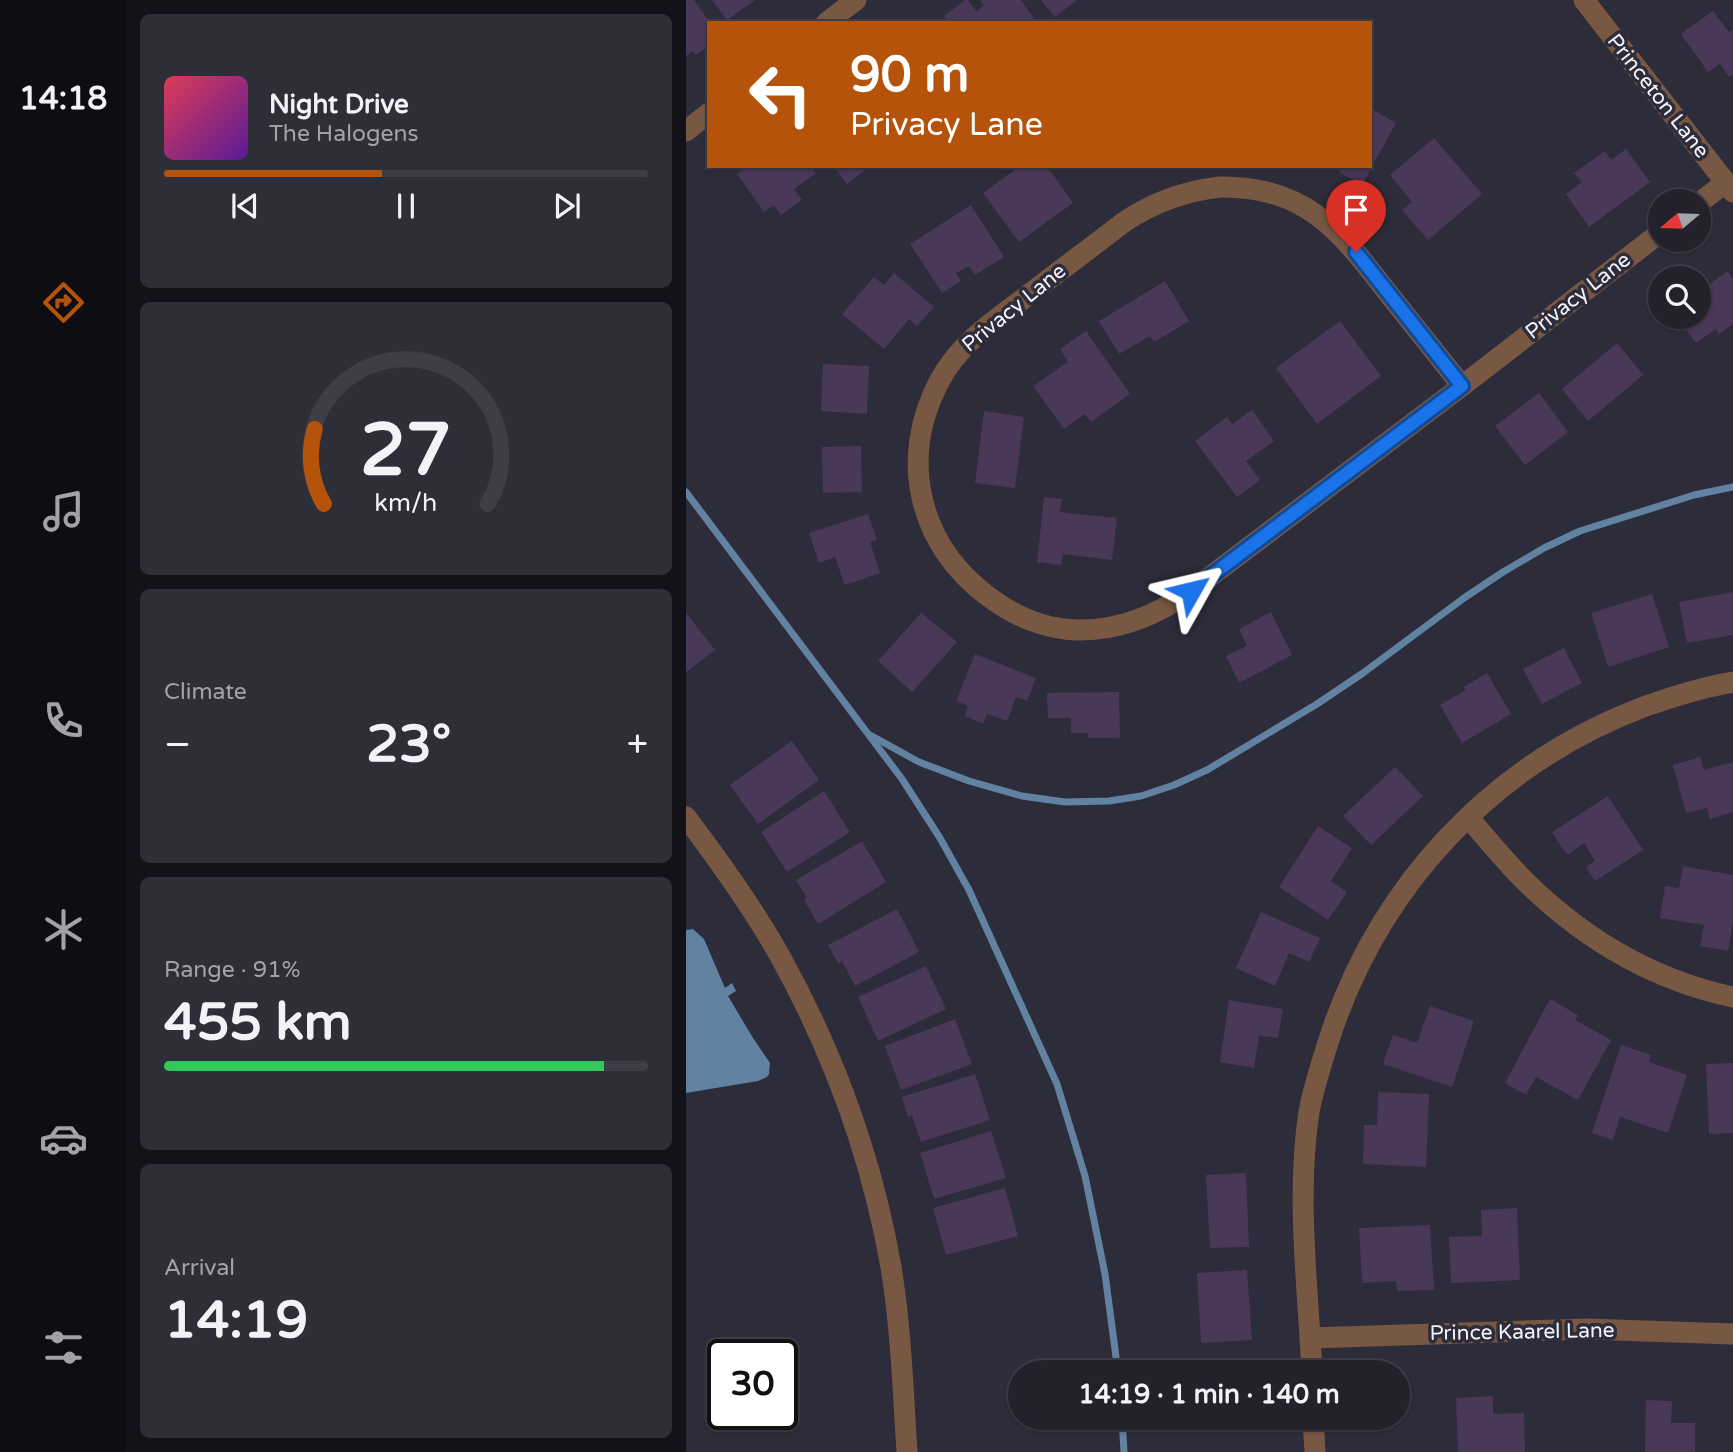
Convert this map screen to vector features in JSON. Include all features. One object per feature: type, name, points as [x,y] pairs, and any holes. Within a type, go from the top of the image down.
[{"type":"street","points":[[829,21],[856,0]]},
{"type":"street","name":"Princeton Lane","points":[[1584,0],[1729,187]]},
{"type":"street","points":[[686,131],[707,115]]},
{"type":"street","points":[[1712,196],[1729,187]]},
{"type":"street","name":"Privacy Lane","points":[[1462,386],[1356,252],[1321,218],[1292,201],[1256,189],[1202,189],[1169,198],[1138,213],[993,322],[949,363],[925,413],[918,452],[921,495],[927,517],[949,558],[965,576],[1000,606],[1039,623],[1076,630],[1115,626],[1153,615],[1181,598],[1462,386],[1648,242]]},
{"type":"street","points":[[1311,1360],[1304,1209],[1304,1173],[1310,1110],[1337,1016],[1360,962],[1410,881],[1487,799],[1570,741],[1605,723],[1662,701],[1733,682]]},
{"type":"street","points":[[686,817],[780,955],[818,1031],[851,1114],[879,1210],[890,1266],[902,1359],[906,1452]]},
{"type":"street","points":[[1468,817],[1527,883],[1577,927],[1633,962],[1658,974],[1733,997]]},
{"type":"street","name":"Prince Kaarel Lane","points":[[1310,1338],[1586,1329],[1733,1334]]},
{"type":"street","points":[[1314,1430],[1315,1452]]},
{"type":"water","points":[[693,929],[704,939],[725,988],[732,983],[736,991],[728,996],[770,1063],[767,1077],[758,1081],[686,1093],[686,930]]},
{"type":"building","points":[[686,0],[694,0],[709,21],[707,47],[695,55],[693,51],[686,56]]},
{"type":"building","points":[[712,0],[755,0],[727,20]]},
{"type":"building","points":[[965,0],[968,0],[976,11],[984,6],[980,0],[1021,0],[1036,21],[948,21],[944,16]]},
{"type":"building","points":[[1041,0],[1077,0],[1055,17]]},
{"type":"building","points":[[1713,11],[1729,32],[1733,29],[1733,74],[1729,77],[1720,64],[1708,72],[1681,34]]},
{"type":"building","points":[[1372,109],[1396,123],[1372,167]]},
{"type":"building","points":[[1434,138],[1482,194],[1428,240],[1402,210],[1412,202],[1390,175]]},
{"type":"building","points":[[1626,149],[1650,182],[1589,227],[1566,194],[1582,182],[1574,173],[1605,151],[1611,160]]},
{"type":"building","points":[[745,168],[812,168],[816,173],[794,189],[802,200],[781,215],[774,205],[764,212],[737,174]]},
{"type":"building","points":[[835,168],[867,168],[847,184]]},
{"type":"building","points":[[1017,168],[1048,168],[1073,203],[1019,242],[983,193]]},
{"type":"building","points":[[1341,168],[1371,168],[1362,185],[1339,172]]},
{"type":"building","points":[[971,205],[1004,257],[975,275],[969,266],[956,273],[961,281],[942,293],[910,244]]},
{"type":"building","points":[[1728,271],[1733,279],[1733,324],[1719,334],[1716,329],[1696,343],[1686,329],[1711,329],[1711,283]]},
{"type":"building","points":[[894,273],[934,307],[917,326],[909,319],[884,349],[842,314],[874,277],[884,285]]},
{"type":"building","points":[[1165,281],[1189,321],[1154,342],[1150,336],[1119,354],[1099,321]]},
{"type":"building","points":[[1340,321],[1381,376],[1317,424],[1276,368]]},
{"type":"building","points":[[1086,331],[1130,394],[1091,422],[1085,414],[1064,429],[1033,386],[1068,362],[1060,349]]},
{"type":"building","points":[[1617,343],[1643,375],[1588,421],[1562,389]]},
{"type":"building","points":[[823,364],[869,366],[867,414],[821,411]]},
{"type":"building","points":[[1539,393],[1568,432],[1525,465],[1495,426]]},
{"type":"building","points":[[1252,410],[1274,441],[1246,461],[1260,480],[1237,497],[1195,441],[1227,417],[1232,424]]},
{"type":"building","points":[[984,411],[1024,417],[1015,488],[975,483]]},
{"type":"building","points":[[861,446],[862,492],[823,493],[822,447]]},
{"type":"building","points":[[1044,497],[1062,499],[1060,512],[1117,518],[1112,560],[1063,554],[1061,565],[1037,562]]},
{"type":"building","points":[[868,514],[877,540],[870,542],[880,573],[845,585],[835,557],[819,563],[809,533]]},
{"type":"building","points":[[1733,592],[1733,635],[1687,643],[1679,602]]},
{"type":"building","points":[[1652,594],[1669,647],[1608,667],[1591,613]]},
{"type":"building","points":[[1271,612],[1292,655],[1239,683],[1226,656],[1247,646],[1239,629]]},
{"type":"building","points":[[686,613],[715,650],[686,672]]},
{"type":"building","points":[[921,613],[957,642],[912,692],[878,661]]},
{"type":"building","points":[[1564,648],[1582,683],[1542,704],[1523,669]]},
{"type":"building","points":[[975,654],[1036,678],[1027,701],[1016,697],[1007,721],[987,714],[983,724],[965,716],[968,706],[956,701]]},
{"type":"building","points":[[1487,673],[1511,714],[1462,743],[1440,705],[1466,690],[1464,687]]},
{"type":"building","points":[[1119,692],[1120,738],[1088,738],[1088,733],[1071,733],[1071,718],[1048,718],[1047,693]]},
{"type":"building","points":[[792,741],[819,780],[758,824],[730,785]]},
{"type":"building","points":[[1700,757],[1704,770],[1733,762],[1733,812],[1710,819],[1707,808],[1686,813],[1673,765]]},
{"type":"building","points":[[1395,767],[1423,796],[1371,845],[1343,816]]},
{"type":"building","points":[[824,791],[850,832],[787,872],[761,832]]},
{"type":"building","points":[[1608,796],[1643,850],[1595,881],[1586,867],[1595,861],[1584,843],[1567,855],[1552,832]]},
{"type":"building","points":[[1318,826],[1352,848],[1331,881],[1347,892],[1328,920],[1279,887]]},
{"type":"building","points":[[862,841],[886,882],[818,924],[796,880]]},
{"type":"building","points":[[1683,866],[1733,875],[1733,920],[1728,951],[1700,946],[1704,925],[1660,918],[1665,886],[1679,888]]},
{"type":"building","points":[[897,909],[919,952],[855,986],[842,961],[838,963],[828,945]]},
{"type":"building","points":[[1261,912],[1320,938],[1309,962],[1289,953],[1275,986],[1236,968]]},
{"type":"building","points":[[926,966],[946,1009],[878,1041],[858,997]]},
{"type":"building","points":[[1550,999],[1578,1015],[1575,1020],[1611,1040],[1578,1100],[1536,1077],[1526,1095],[1505,1083]]},
{"type":"building","points":[[1229,1000],[1283,1009],[1278,1038],[1259,1036],[1254,1068],[1220,1062]]},
{"type":"building","points":[[1430,1006],[1474,1021],[1452,1087],[1383,1064],[1393,1035],[1417,1043]]},
{"type":"building","points":[[955,1019],[972,1064],[901,1090],[885,1046]]},
{"type":"building","points":[[1621,1045],[1651,1055],[1649,1062],[1687,1075],[1668,1133],[1620,1117],[1613,1140],[1592,1133]]},
{"type":"building","points":[[1733,1063],[1733,1133],[1709,1134],[1706,1064]]},
{"type":"building","points":[[975,1074],[990,1120],[921,1142],[912,1115],[908,1117],[902,1097]]},
{"type":"building","points":[[1378,1092],[1429,1094],[1426,1167],[1363,1164],[1364,1125],[1377,1125]]},
{"type":"building","points":[[991,1131],[1006,1178],[934,1199],[920,1153]]},
{"type":"building","points":[[1246,1173],[1249,1247],[1210,1248],[1206,1175]]},
{"type":"building","points":[[1005,1188],[1018,1236],[946,1255],[933,1208]]},
{"type":"building","points":[[1517,1208],[1520,1280],[1451,1283],[1449,1237],[1482,1236],[1481,1210]]},
{"type":"building","points":[[1430,1225],[1434,1290],[1397,1291],[1396,1281],[1362,1283],[1359,1228]]},
{"type":"building","points":[[1247,1270],[1252,1340],[1201,1343],[1197,1273]]},
{"type":"building","points":[[1493,1396],[1493,1414],[1524,1413],[1525,1452],[1458,1452],[1456,1398]]},
{"type":"building","points":[[1646,1400],[1672,1401],[1671,1423],[1695,1423],[1695,1452],[1645,1452]]},
{"type":"waterway","points":[[870,735],[919,762],[969,781],[1022,796],[1065,802],[1109,801],[1141,796],[1207,770],[1317,704],[1464,598],[1544,548],[1580,531],[1694,495],[1733,487]]},
{"type":"waterway","points":[[686,492],[902,779],[969,890],[1057,1084],[1085,1176],[1105,1274],[1116,1360]]},
{"type":"waterway","points":[[1123,1430],[1124,1452]]},
{"type":"route","points":[[1191,591],[1462,386],[1356,252]]}]
